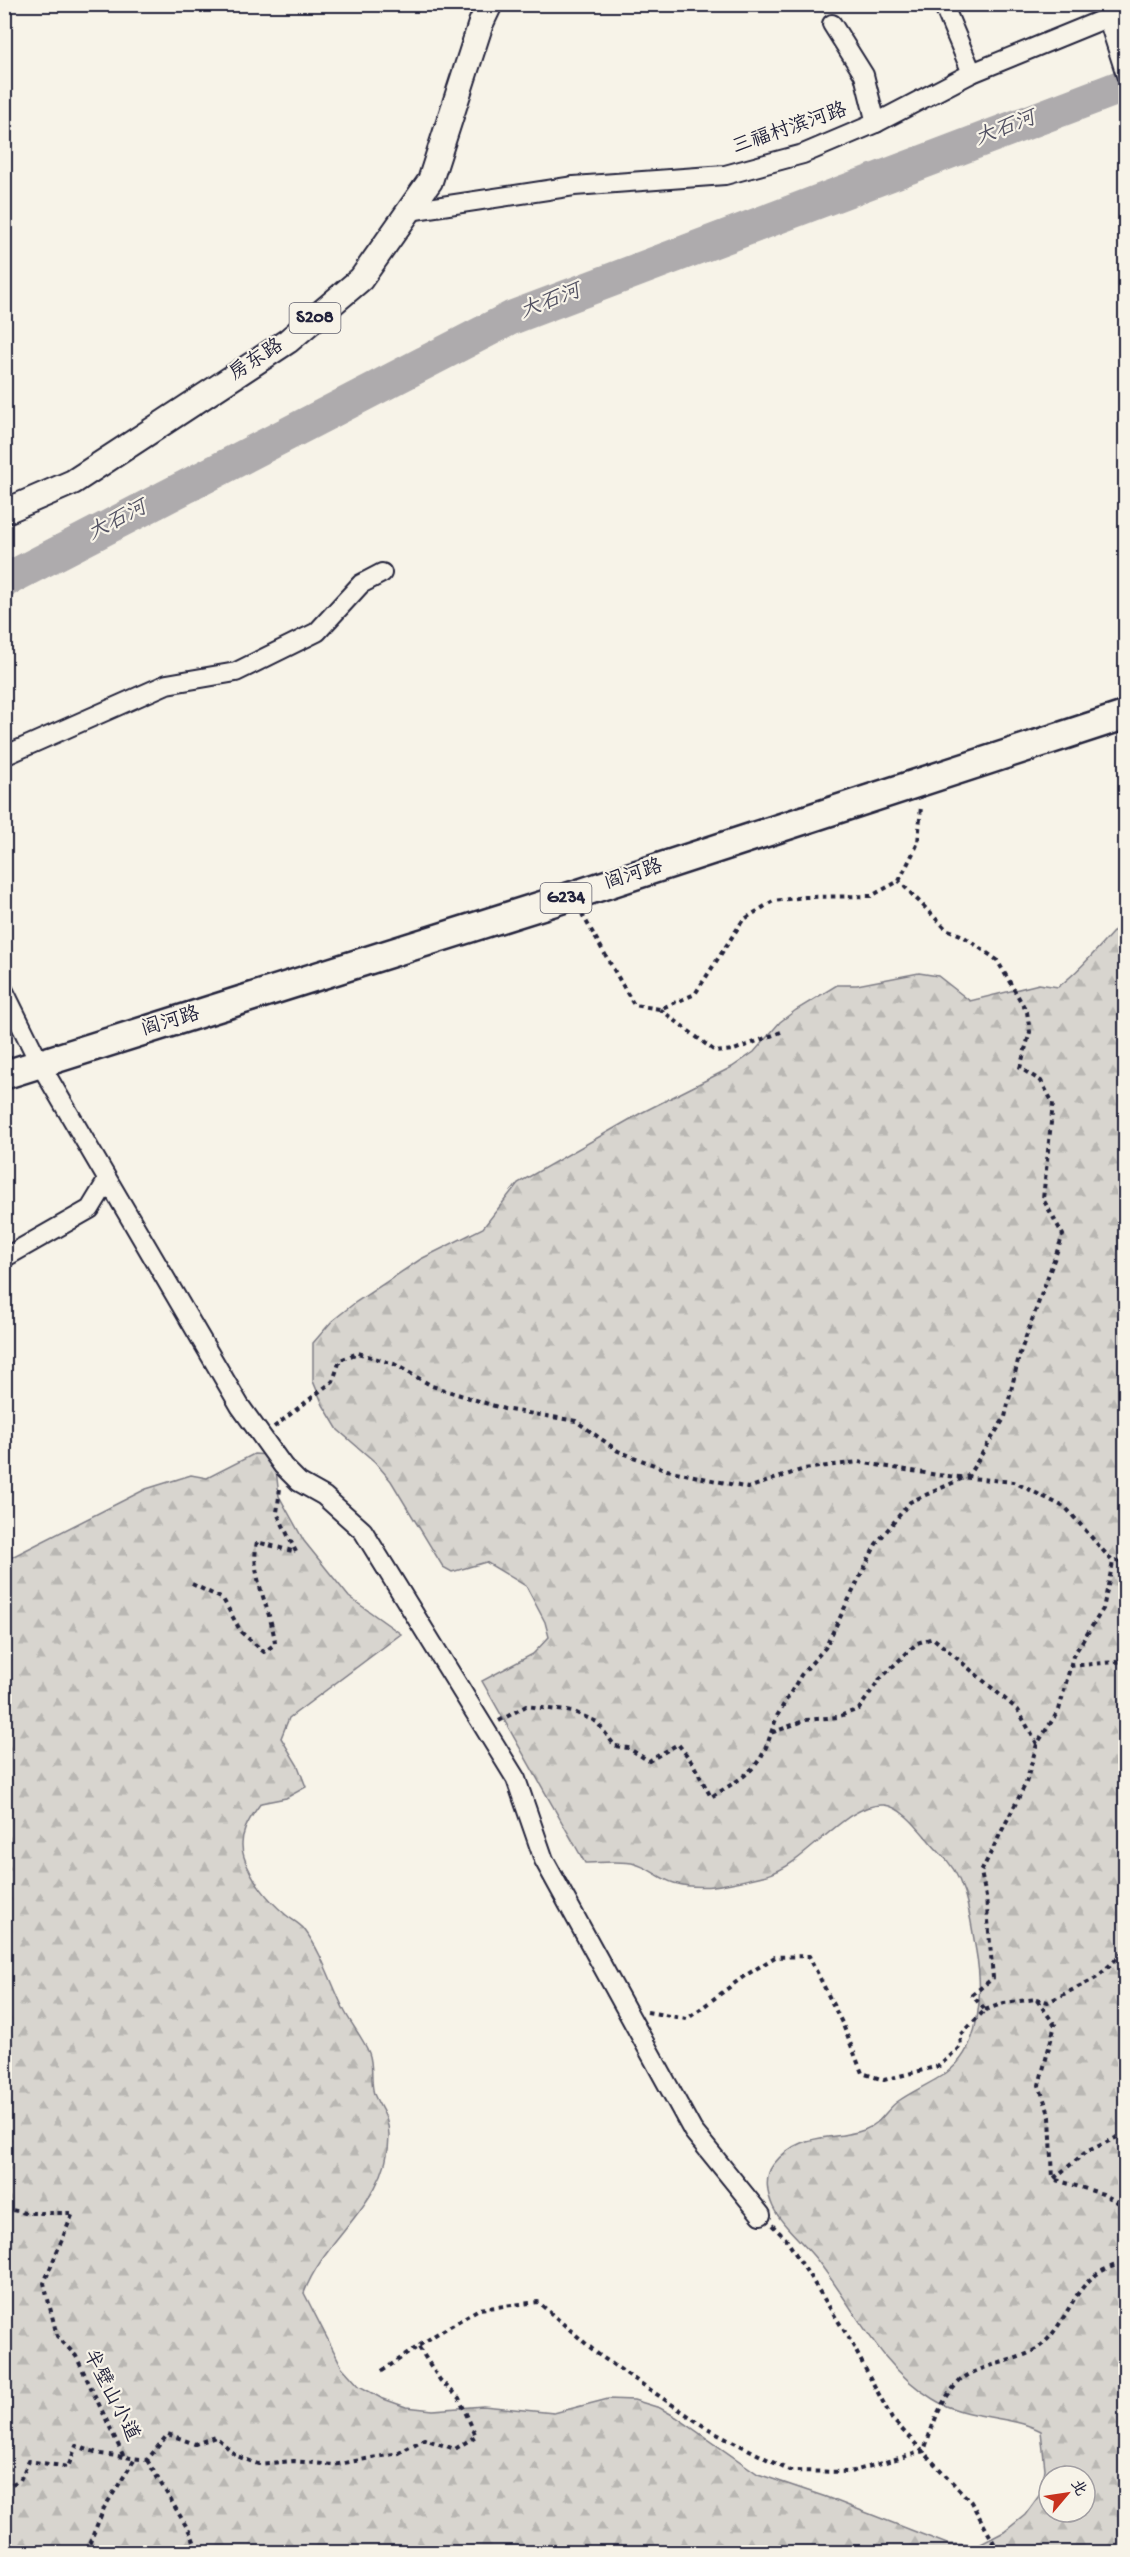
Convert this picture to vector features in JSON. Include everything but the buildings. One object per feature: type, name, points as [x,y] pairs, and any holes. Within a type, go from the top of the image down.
[{"type":"highway","name":"阎河路","points":[[4,1075],[573,896],[1125,715]]},
{"type":"main road","name":"房东路","points":[[4,512],[73,482],[288,341],[361,279],[430,181],[481,23],[490,4]]},
{"type":"street","points":[[943,4],[972,73]]},
{"type":"street","name":"三福村滨河路","points":[[409,211],[574,186],[725,175],[803,154],[876,123],[972,73],[1125,10]]},
{"type":"street","points":[[1107,16],[1125,75]]},
{"type":"street","points":[[832,24],[864,75],[876,123]]},
{"type":"street","points":[[4,756],[168,684],[236,672],[317,632],[362,584],[382,573]]},
{"type":"street","points":[[4,992],[40,1064],[240,1406],[283,1466],[298,1482],[324,1496],[363,1531],[485,1728],[516,1779],[544,1860],[693,2131],[760,2214]]},
{"type":"street","points":[[4,1258],[90,1209],[107,1181]]},
{"type":"path","points":[[660,1009],[695,994],[743,920],[773,901],[805,897],[871,896],[899,881],[918,843],[923,781]]},
{"type":"path","points":[[485,1728],[526,1706],[574,1712],[597,1722],[615,1746],[628,1748],[649,1761],[678,1744],[692,1762],[711,1797],[744,1777],[764,1756],[777,1716],[801,1675],[825,1648],[876,1544],[910,1502],[968,1476],[1005,1417],[1019,1356],[1063,1235],[1043,1199],[1053,1102],[1041,1082],[1020,1068],[1030,1032],[1027,1012],[998,960],[963,936],[946,930],[899,881]]},
{"type":"path","points":[[573,896],[634,1005],[660,1009],[716,1052],[734,1050],[782,1032]]},
{"type":"path","points":[[261,1436],[333,1382],[340,1360],[358,1353],[394,1364],[432,1386],[504,1409],[576,1421],[618,1451],[667,1470],[748,1488],[804,1469],[858,1462],[938,1475],[1014,1482],[1065,1508],[1113,1562]]},
{"type":"path","points":[[192,1584],[223,1599],[241,1632],[264,1652],[274,1644],[273,1621],[263,1597],[254,1557],[257,1542],[296,1552],[277,1513],[283,1466]]},
{"type":"path","points":[[1113,1562],[1125,1557]]},
{"type":"path","points":[[985,2010],[972,1995],[993,1978],[986,1898],[981,1872],[1026,1783],[1037,1744],[1059,1710],[1073,1656],[1103,1609],[1113,1562]]},
{"type":"path","points":[[771,1733],[806,1720],[837,1717],[859,1709],[879,1680],[916,1643],[933,1638],[1018,1710],[1037,1744]]},
{"type":"path","points":[[1070,1666],[1125,1661]]},
{"type":"path","points":[[623,2005],[662,2016],[687,2019],[743,1977],[775,1957],[809,1956],[843,2025],[862,2073],[884,2080],[939,2066],[961,2046],[960,2036],[985,2010],[1004,2003],[1036,1999],[1048,2002],[1096,1978],[1125,1950]]},
{"type":"path","points":[[1036,1999],[1055,2025],[1039,2085],[1050,2117],[1053,2179]]},
{"type":"path","points":[[1053,2179],[1086,2152],[1125,2133]]},
{"type":"path","points":[[1053,2179],[1103,2194],[1125,2207]]},
{"type":"path","name":"半壁山小道","points":[[4,2208],[25,2214],[73,2213],[44,2283],[57,2336],[76,2356],[125,2457]]},
{"type":"path","points":[[760,2214],[786,2239],[849,2338],[892,2419],[971,2502],[999,2553]]},
{"type":"path","points":[[924,2451],[935,2416],[959,2380],[1039,2348],[1056,2328],[1079,2288],[1114,2265],[1125,2263]]},
{"type":"path","points":[[382,2371],[479,2309],[538,2302],[599,2355],[705,2427],[790,2471],[850,2472],[924,2451]]},
{"type":"path","points":[[147,2460],[168,2434],[195,2444],[216,2437],[237,2456],[258,2464],[294,2461],[333,2465],[399,2453],[424,2439],[455,2449],[476,2436],[459,2398],[440,2380],[418,2346]]},
{"type":"path","points":[[4,2488],[20,2480],[29,2461],[68,2467],[76,2446],[101,2454],[147,2460]]},
{"type":"path","points":[[86,2553],[104,2508],[135,2459]]},
{"type":"path","points":[[147,2460],[180,2514],[198,2553]]},
{"type":"green space","points":[[1125,919],[1125,2552],[5,2552],[4,1561],[146,1489],[191,1475],[207,1478],[254,1454],[270,1455],[276,1470],[279,1496],[304,1541],[349,1597],[401,1634],[289,1718],[281,1738],[298,1766],[306,1787],[286,1798],[261,1803],[245,1828],[242,1842],[247,1865],[261,1889],[279,1909],[302,1927],[316,1948],[344,2010],[369,2053],[374,2094],[388,2123],[386,2159],[379,2180],[368,2200],[326,2254],[304,2293],[342,2367],[359,2386],[381,2398],[406,2407],[433,2410],[483,2406],[554,2413],[608,2399],[634,2400],[660,2408],[676,2417],[758,2474],[826,2497],[947,2544],[979,2545],[1004,2532],[1025,2515],[1037,2498],[1037,2524],[1097,2524],[1097,2464],[1044,2464],[1041,2431],[1014,2422],[946,2406],[914,2386],[869,2335],[817,2260],[782,2221],[769,2197],[768,2175],[783,2154],[805,2142],[851,2134],[870,2127],[897,2102],[946,2073],[967,2049],[977,2018],[978,1967],[966,1899],[962,1886],[949,1863],[915,1824],[900,1811],[884,1805],[869,1807],[855,1813],[782,1869],[733,1883],[686,1886],[669,1881],[630,1863],[585,1863],[482,1681],[533,1654],[549,1637],[545,1622],[526,1586],[486,1562],[452,1572],[443,1567],[391,1481],[375,1462],[338,1430],[323,1405],[313,1381],[313,1343],[332,1321],[356,1302],[421,1259],[483,1228],[518,1183],[641,1113],[732,1067],[754,1052],[780,1022],[837,985],[857,985],[919,973],[938,976],[970,1001],[1039,984],[1058,987]]},
{"type":"waterway","name":"大石河","points":[[4,581],[511,318],[1126,85]]}]
